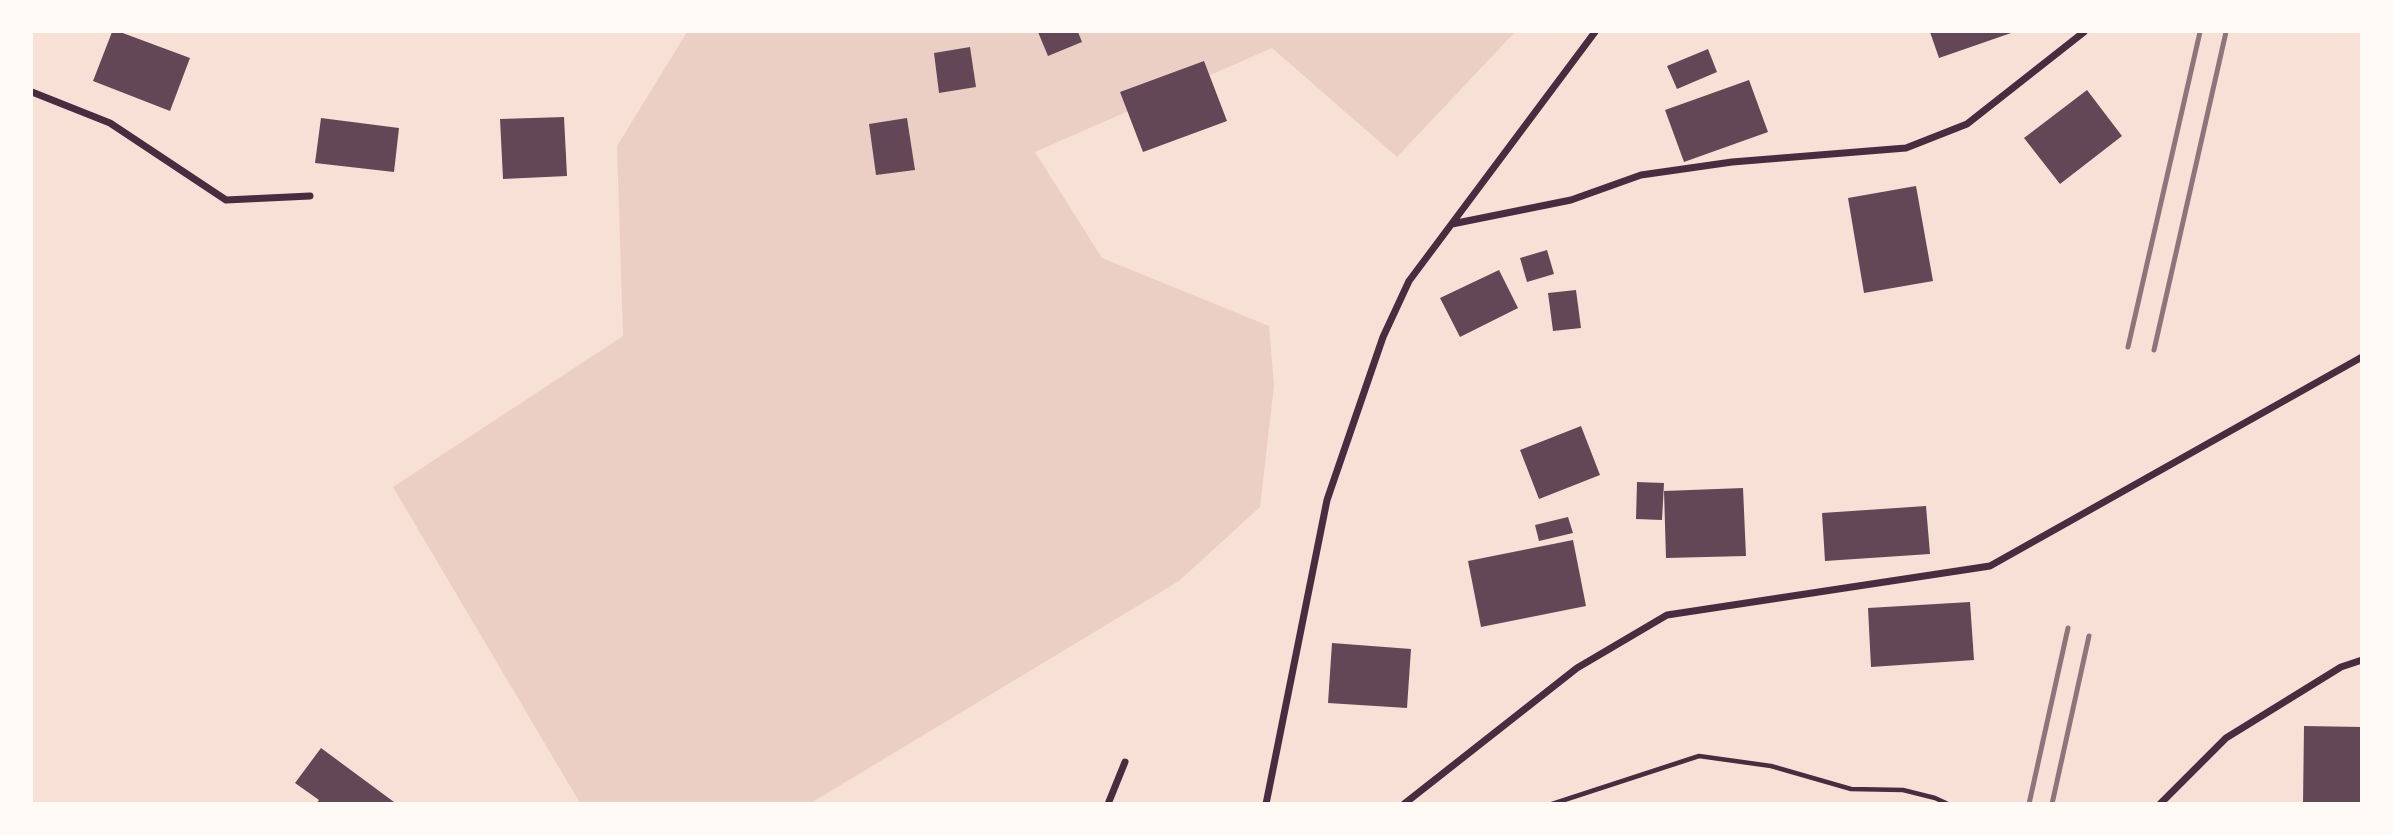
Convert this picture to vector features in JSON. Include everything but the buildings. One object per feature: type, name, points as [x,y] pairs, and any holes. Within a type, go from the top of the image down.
[{"type":"street","points":[[1266,803],[1327,500],[1383,337],[1409,281],[1595,32]]},
{"type":"street","points":[[1451,225],[1571,200],[1641,175],[1732,162],[1906,148],[1967,124],[2084,32]]},
{"type":"street","points":[[32,92],[110,123],[226,200],[310,196]]},
{"type":"street","points":[[1404,803],[1577,668],[1667,615],[1990,566],[2361,357]]},
{"type":"street","points":[[2160,803],[2226,738],[2341,667],[2361,660]]},
{"type":"street","points":[[1108,803],[1125,762]]},
{"type":"path","points":[[1552,803],[1699,756],[1771,766],[1851,789],[1903,790],[1948,803]]},
{"type":"shaded area","points":[[687,32],[1515,32],[1397,157],[1272,48],[1035,152],[1102,258],[1269,326],[1274,386],[1260,507],[1179,581],[811,803],[580,803],[393,487],[623,336],[617,146]]},
{"type":"railway","points":[[2128,347],[2200,32]]},
{"type":"railway","points":[[2154,350],[2226,32]]},
{"type":"railway","points":[[2029,804],[2068,628]]},
{"type":"railway","points":[[2052,804],[2089,636]]}]
